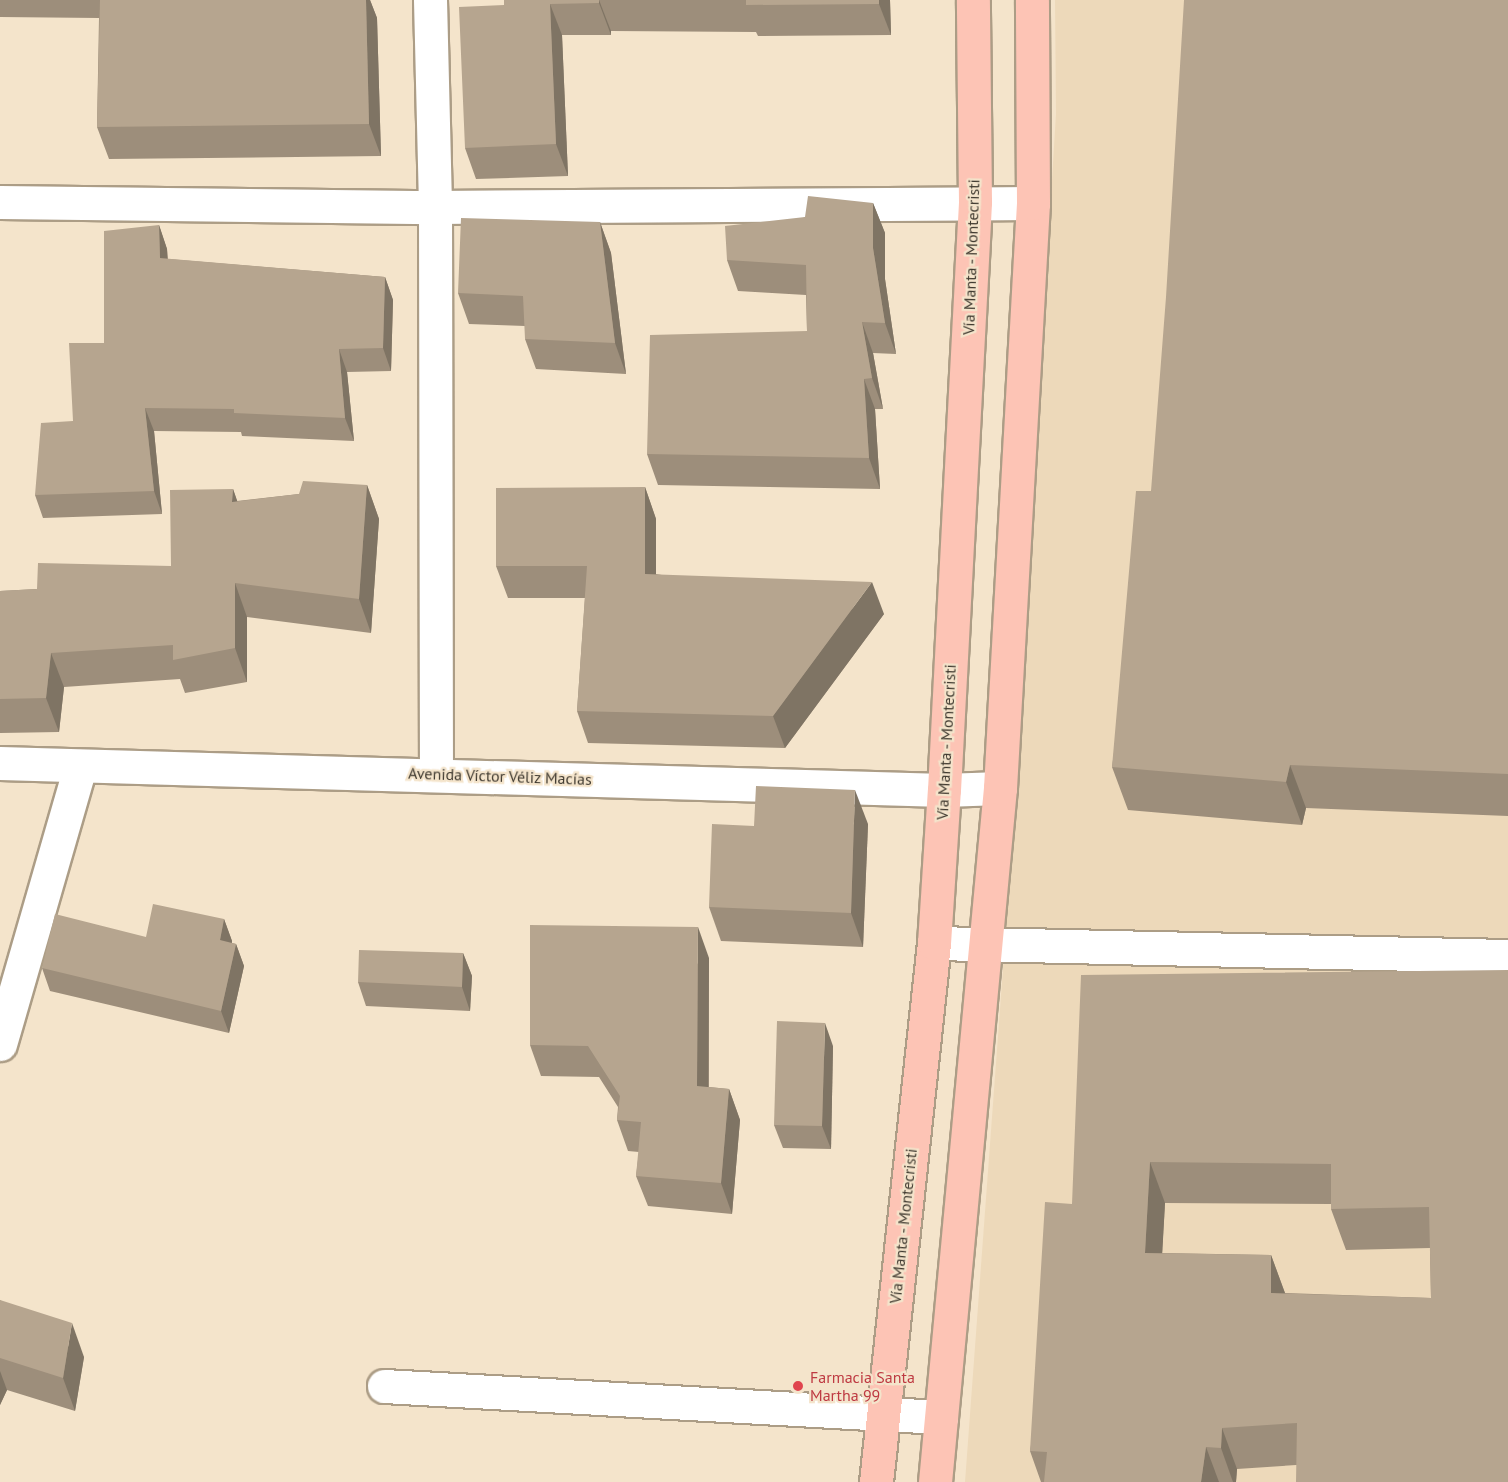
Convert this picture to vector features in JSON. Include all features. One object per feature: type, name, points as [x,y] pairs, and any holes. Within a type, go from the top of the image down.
[{"type":"main road","name":"Vía Manta - Montecristi","points":[[876,1482],[934,943],[975,202],[973,0]]},
{"type":"main road","points":[[935,1482],[1000,788],[1033,204],[1032,0]]},
{"type":"street","points":[[429,0],[435,207],[436,774]]},
{"type":"street","points":[[0,202],[435,207],[975,202],[1033,204]]},
{"type":"street","name":"Avenida Víctor Véliz Macías","points":[[0,763],[944,790],[1000,788]]},
{"type":"street","points":[[0,1044],[80,766]]},
{"type":"street","points":[[934,943],[1508,956]]},
{"type":"street","points":[[384,1386],[941,1417]]},
{"type":"shaded area","points":[[1055,0],[1508,0],[1508,1482],[965,1482],[1008,901],[1056,114]]},
{"type":"building","points":[[100,0],[366,0],[369,124],[97,127]]},
{"type":"building","points":[[504,0],[599,0],[599,3],[550,4],[556,144],[465,148],[459,7],[504,5]]},
{"type":"building","points":[[746,0],[879,0],[879,4],[746,5]]},
{"type":"building","points":[[1184,0],[1508,0],[1508,774],[1290,765],[1286,782],[1112,767],[1136,491],[1151,491],[1166,297]]},
{"type":"building","points":[[808,196],[873,203],[873,248],[885,323],[862,322],[872,378],[864,379],[869,458],[647,454],[650,335],[807,331],[806,265],[727,260],[725,226],[805,217]]},
{"type":"building","points":[[461,218],[600,222],[615,343],[525,339],[523,296],[458,293]]},
{"type":"building","points":[[159,225],[160,258],[385,277],[383,348],[339,349],[345,418],[234,413],[234,409],[145,408],[154,491],[35,495],[41,423],[73,421],[69,343],[104,343],[104,231]]},
{"type":"building","points":[[303,481],[367,485],[359,599],[235,583],[235,648],[173,660],[173,645],[51,653],[46,698],[0,699],[0,591],[37,589],[38,563],[171,566],[170,490],[233,489],[232,502],[299,494]]},
{"type":"building","points":[[645,487],[645,574],[872,582],[773,716],[577,711],[587,566],[496,566],[496,488]]},
{"type":"building","points":[[756,786],[855,790],[851,913],[709,907],[712,824],[754,826]]},
{"type":"building","points":[[153,904],[224,919],[220,940],[236,944],[221,1011],[42,968],[55,914],[146,937]]},
{"type":"building","points":[[530,925],[698,927],[697,1086],[729,1089],[721,1183],[636,1176],[641,1122],[617,1120],[620,1096],[588,1046],[530,1045]]},
{"type":"building","points":[[359,950],[463,953],[462,987],[358,982]]},
{"type":"building","points":[[1508,970],[1508,1482],[1296,1482],[1297,1423],[1222,1428],[1221,1448],[1206,1447],[1201,1482],[1044,1482],[1047,1452],[1030,1451],[1045,1202],[1072,1204],[1081,975]],"holes":[[[1150,1162],[1331,1164],[1331,1209],[1429,1207],[1431,1298],[1271,1293],[1271,1255],[1145,1253]]]},
{"type":"building","points":[[777,1021],[825,1023],[822,1126],[774,1125]]},
{"type":"building","points":[[0,1300],[72,1323],[63,1378],[0,1358]]},
{"type":"place","name":"Farmacia Santa Martha 99","points":[[798,1386]]}]
